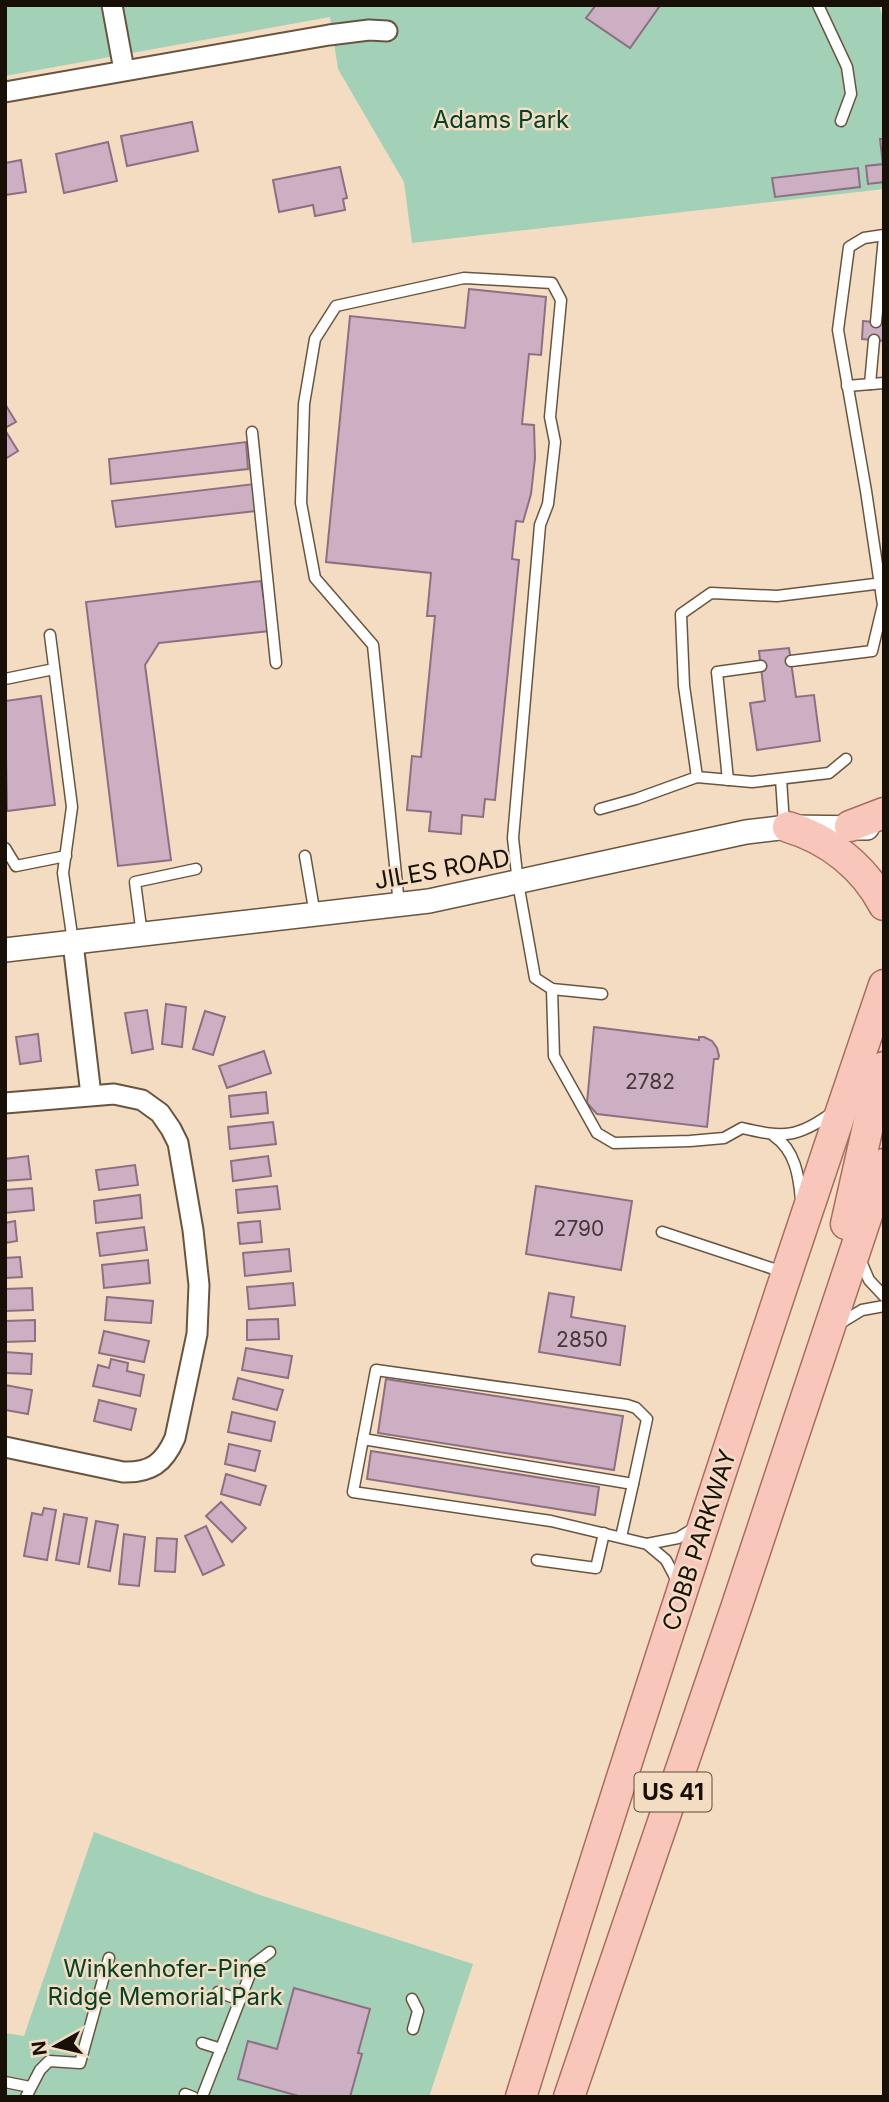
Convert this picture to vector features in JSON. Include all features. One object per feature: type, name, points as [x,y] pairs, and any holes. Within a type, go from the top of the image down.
[{"type":"main road","points":[[850,826],[884,813]]},
{"type":"main road","points":[[786,827],[805,832],[836,849],[862,872],[884,905]]},
{"type":"main road","name":"COBB PARKWAY","points":[[521,2097],[705,1521],[884,985]]},
{"type":"main road","points":[[847,1273],[845,1238],[849,1207],[884,1067]]},
{"type":"main road","name":"US 41","points":[[569,2097],[884,1164]]},
{"type":"street","points":[[112,5],[124,70]]},
{"type":"street","points":[[5,92],[329,35],[369,30],[387,31]]},
{"type":"street","name":"JILES ROAD","points":[[5,950],[399,905],[518,883],[695,841],[786,827],[850,826],[884,829]]},
{"type":"street","points":[[73,943],[91,1095]]},
{"type":"street","points":[[5,1103],[114,1094],[142,1101],[160,1113],[178,1143],[193,1230],[199,1285],[197,1334],[184,1404],[176,1438],[168,1454],[157,1465],[136,1473],[123,1472],[5,1447]]},
{"type":"lane","points":[[818,5],[847,67],[851,94],[841,121]]},
{"type":"lane","points":[[791,662],[872,651],[883,605],[882,583],[838,330],[849,247],[864,238],[884,236],[876,322]]},
{"type":"lane","points":[[399,905],[373,645],[315,578],[301,503],[304,404],[315,338],[336,306],[464,278],[552,283],[561,300],[550,417],[555,442],[548,504],[540,525],[513,838],[535,978],[552,989],[602,994]]},
{"type":"lane","points":[[870,384],[874,340]]},
{"type":"lane","points":[[847,386],[884,383]]},
{"type":"lane","points":[[252,432],[276,663]]},
{"type":"lane","points":[[696,777],[684,686],[681,614],[711,593],[777,596],[882,583]]},
{"type":"lane","points":[[50,635],[72,807],[63,873],[73,943]]},
{"type":"lane","points":[[728,780],[717,672],[761,666]]},
{"type":"lane","points":[[5,679],[54,669]]},
{"type":"lane","points":[[600,809],[696,777],[752,782],[780,779],[829,773],[846,759]]},
{"type":"lane","points":[[780,779],[786,827]]},
{"type":"lane","points":[[5,848],[16,866],[66,856]]},
{"type":"lane","points":[[305,856],[315,916]]},
{"type":"lane","points":[[142,935],[135,882],[196,869]]},
{"type":"lane","points":[[552,989],[554,1056],[597,1133],[614,1143],[724,1138],[742,1128],[774,1135],[793,1133],[832,1112],[844,1102]]},
{"type":"lane","points":[[774,1135],[790,1151],[800,1183],[802,1229]]},
{"type":"lane","points":[[662,1232],[787,1274]]},
{"type":"lane","points":[[858,1241],[862,1268],[884,1296]]},
{"type":"lane","points":[[825,1340],[840,1322],[852,1314],[884,1306]]},
{"type":"lane","points":[[621,1537],[647,1419],[636,1408],[376,1370],[353,1492],[551,1521],[647,1544],[666,1560],[673,1571],[681,1595]]},
{"type":"lane","points":[[363,1439],[633,1484]]},
{"type":"lane","points":[[647,1544],[678,1538],[705,1521]]},
{"type":"lane","points":[[537,1560],[596,1568],[604,1533]]},
{"type":"lane","points":[[202,2097],[254,1964],[270,1952]]},
{"type":"lane","points":[[5,2082],[28,2092],[49,2061],[80,2063],[109,1958]]},
{"type":"lane","points":[[218,1992],[240,2000]]},
{"type":"lane","points":[[412,1999],[418,2011],[413,2029]]},
{"type":"lane","points":[[202,2043],[221,2049]]},
{"type":"green space","name":"Adams Park","points":[[5,5],[879,5],[884,22],[884,189],[412,243],[404,182],[338,69],[330,17],[5,76]]},
{"type":"green space","name":"Winkenhofer-Pine Ridge Memorial Park","points":[[94,1832],[257,1894],[473,1964],[429,2097],[5,2097],[5,2033],[24,2036]]},
{"type":"building","points":[[596,5],[659,7],[630,48],[586,18]]},
{"type":"building","points":[[192,122],[198,151],[127,166],[121,136]]},
{"type":"building","points":[[880,139],[884,139],[884,182],[868,184],[866,166],[883,164]]},
{"type":"building","points":[[108,142],[117,181],[64,193],[56,154]]},
{"type":"building","points":[[21,160],[26,192],[5,195],[5,163]]},
{"type":"building","points":[[340,167],[347,198],[343,199],[345,210],[315,216],[313,205],[279,212],[273,180]]},
{"type":"building","points":[[858,168],[860,187],[775,197],[772,178]]},
{"type":"building","points":[[469,289],[546,297],[541,355],[529,354],[522,424],[534,425],[535,458],[531,494],[523,522],[516,521],[512,559],[519,560],[495,800],[485,799],[483,817],[462,815],[461,834],[429,831],[431,812],[407,810],[412,756],[421,757],[435,616],[427,616],[431,573],[326,562],[350,316],[465,328]]},
{"type":"building","points":[[863,321],[884,323],[884,341],[862,339]]},
{"type":"building","points":[[5,404],[16,422],[5,428]]},
{"type":"building","points":[[5,430],[18,451],[5,459]]},
{"type":"building","points":[[246,442],[248,469],[111,484],[109,459]]},
{"type":"building","points":[[254,484],[256,511],[116,527],[112,501]]},
{"type":"building","points":[[261,581],[269,631],[159,643],[145,665],[171,860],[118,866],[86,602]]},
{"type":"building","points":[[789,648],[796,697],[814,695],[820,741],[757,750],[750,703],[765,701],[759,651]]},
{"type":"building","points":[[41,696],[55,805],[7,811],[5,701]]},
{"type":"building","points":[[166,1004],[186,1007],[182,1047],[162,1044]]},
{"type":"building","points":[[147,1010],[153,1049],[132,1053],[125,1013]]},
{"type":"building","points":[[205,1011],[225,1017],[213,1055],[193,1049]]},
{"type":"building","points":[[594,1027],[699,1040],[699,1037],[704,1037],[712,1041],[719,1056],[714,1059],[707,1127],[597,1114],[587,1103]]},
{"type":"building","points":[[38,1034],[41,1061],[20,1064],[16,1037]]},
{"type":"building","points":[[264,1051],[271,1073],[227,1088],[219,1066]]},
{"type":"building","points":[[266,1092],[268,1113],[231,1117],[229,1096]]},
{"type":"building","points":[[273,1122],[276,1144],[230,1149],[228,1127]]},
{"type":"building","points":[[28,1156],[31,1179],[5,1181],[5,1159]]},
{"type":"building","points":[[268,1156],[271,1176],[233,1181],[231,1161]]},
{"type":"building","points":[[135,1165],[138,1185],[99,1190],[96,1170]]},
{"type":"building","points":[[277,1186],[280,1209],[238,1213],[236,1190]]},
{"type":"building","points":[[536,1186],[632,1201],[621,1270],[526,1254]]},
{"type":"building","points":[[32,1188],[34,1210],[5,1213],[5,1190]]},
{"type":"building","points":[[140,1195],[142,1218],[96,1223],[94,1201]]},
{"type":"building","points":[[15,1221],[17,1241],[5,1243],[5,1223]]},
{"type":"building","points":[[260,1221],[262,1242],[240,1244],[238,1223]]},
{"type":"building","points":[[144,1227],[147,1250],[100,1256],[97,1233]]},
{"type":"building","points":[[289,1249],[291,1271],[245,1276],[243,1253]]},
{"type":"building","points":[[20,1257],[22,1277],[5,1278],[5,1258]]},
{"type":"building","points":[[148,1260],[150,1283],[104,1288],[102,1265]]},
{"type":"building","points":[[293,1283],[295,1305],[249,1309],[247,1287]]},
{"type":"building","points":[[32,1288],[33,1310],[5,1311],[5,1289]]},
{"type":"building","points":[[549,1293],[574,1297],[571,1317],[625,1326],[620,1365],[539,1352]]},
{"type":"building","points":[[107,1297],[153,1301],[151,1323],[105,1320]]},
{"type":"building","points":[[278,1319],[279,1339],[247,1340],[247,1320]]},
{"type":"building","points":[[35,1320],[35,1341],[5,1342],[5,1321]]},
{"type":"building","points":[[104,1331],[149,1341],[144,1362],[99,1353]]},
{"type":"building","points":[[246,1348],[292,1356],[288,1378],[242,1370]]},
{"type":"building","points":[[5,1352],[32,1354],[31,1374],[5,1373]]},
{"type":"building","points":[[111,1359],[128,1363],[127,1371],[144,1375],[140,1396],[93,1386],[98,1365],[109,1368]]},
{"type":"building","points":[[238,1378],[283,1390],[277,1410],[233,1399]]},
{"type":"building","points":[[386,1379],[623,1416],[614,1470],[378,1433]]},
{"type":"building","points":[[5,1385],[32,1390],[28,1414],[5,1410]]},
{"type":"building","points":[[99,1400],[136,1409],[131,1430],[94,1421]]},
{"type":"building","points":[[232,1412],[275,1422],[271,1441],[228,1432]]},
{"type":"building","points":[[229,1444],[260,1451],[255,1471],[225,1464]]},
{"type":"building","points":[[371,1451],[599,1487],[595,1515],[367,1479]]},
{"type":"building","points":[[226,1474],[266,1486],[260,1505],[221,1494]]},
{"type":"building","points":[[221,1502],[246,1528],[232,1542],[206,1516]]},
{"type":"building","points":[[44,1508],[56,1510],[47,1560],[24,1556],[32,1513],[42,1515]]},
{"type":"building","points":[[64,1514],[87,1518],[79,1564],[56,1560]]},
{"type":"building","points":[[96,1521],[118,1525],[110,1571],[88,1567]]},
{"type":"building","points":[[206,1526],[224,1565],[203,1575],[185,1536]]},
{"type":"building","points":[[124,1534],[145,1537],[139,1586],[119,1584]]},
{"type":"building","points":[[157,1538],[177,1539],[175,1572],[155,1571]]},
{"type":"building","points":[[294,1988],[370,2009],[358,2053],[362,2054],[350,2097],[302,2097],[238,2079],[248,2041],[277,2049]]}]
